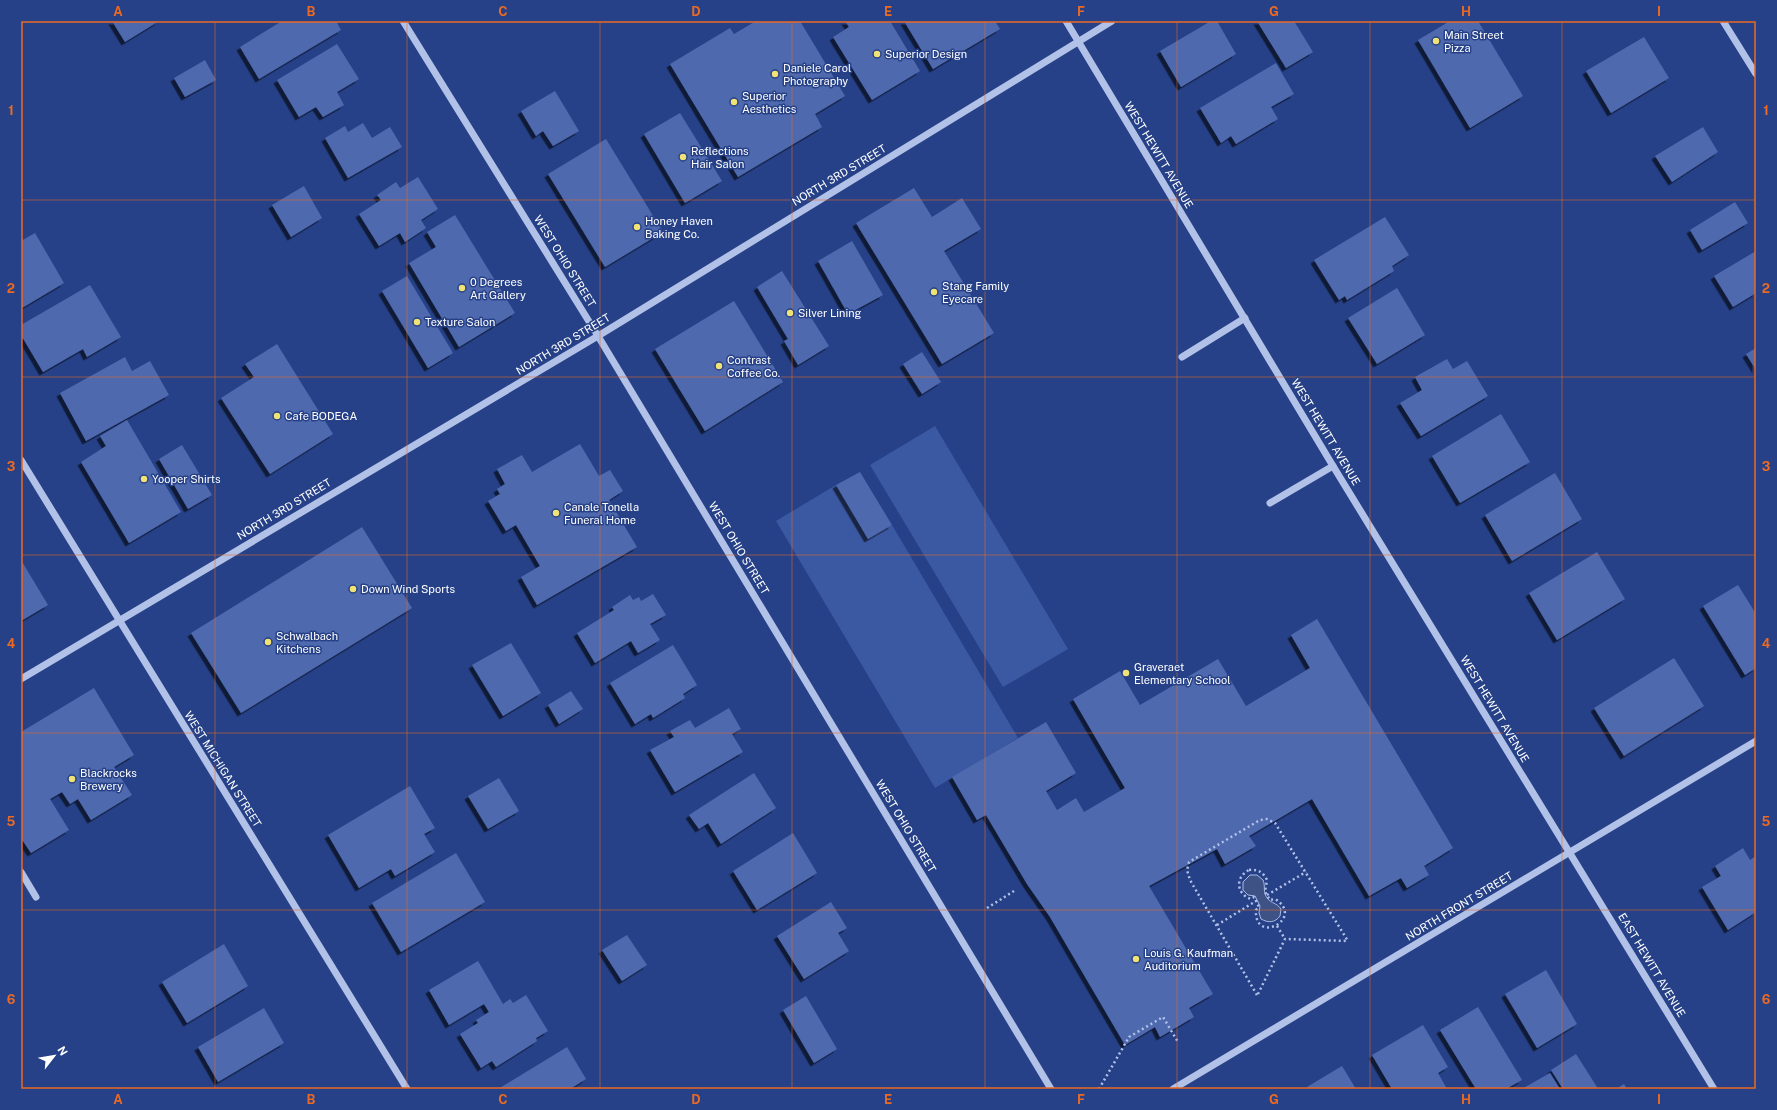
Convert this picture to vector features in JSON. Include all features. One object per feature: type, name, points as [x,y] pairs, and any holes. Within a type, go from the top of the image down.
[{"type":"street","name":"WEST OHIO STREET","points":[[403,21],[598,336],[1051,1089]]},
{"type":"street","name":"WEST HEWITT AVENUE","points":[[1066,21],[1334,466],[1570,853]]},
{"type":"street","name":"NORTH 3RD STREET","points":[[21,679],[598,336],[1112,21]]},
{"type":"street","points":[[1723,21],[1756,74]]},
{"type":"street","points":[[1182,357],[1245,318]]},
{"type":"street","name":"WEST MICHIGAN STREET","points":[[21,460],[407,1089]]},
{"type":"street","points":[[1270,503],[1334,466]]},
{"type":"street","name":"NORTH FRONT STREET","points":[[1173,1089],[1756,741]]},
{"type":"street","name":"EAST HEWITT AVENUE","points":[[1570,853],[1714,1089]]},
{"type":"street","points":[[21,872],[36,897]]},
{"type":"path","points":[[1267,819],[1275,823],[1348,941],[1285,939],[1257,995],[1190,880],[1187,870],[1189,862],[1260,820],[1267,819]]},
{"type":"path","points":[[1254,870],[1262,873],[1267,880],[1265,892],[1270,900],[1280,902],[1284,910],[1283,919],[1277,926],[1268,928],[1260,923],[1256,914],[1256,910],[1259,907],[1256,901],[1254,897],[1251,899],[1246,897],[1240,890],[1239,880],[1244,872],[1254,870]]},
{"type":"path","points":[[1267,895],[1306,872]]},
{"type":"path","points":[[987,908],[1014,892]]},
{"type":"path","points":[[1217,925],[1256,901]]},
{"type":"path","points":[[1277,926],[1285,939]]},
{"type":"path","points":[[1099,1089],[1128,1038],[1163,1017],[1178,1042]]},
{"type":"shaded area","points":[[935,426],[1068,649],[1003,687],[870,465]]},
{"type":"shaded area","points":[[836,485],[868,539],[892,525],[1018,738],[935,788],[776,521]]},
{"type":"shaded area","points":[[1250,875],[1257,875],[1263,880],[1266,896],[1281,909],[1280,916],[1276,920],[1269,922],[1261,919],[1259,913],[1260,906],[1255,896],[1248,895],[1243,890],[1243,882]]},
{"type":"building","points":[[112,21],[159,21],[125,42]]},
{"type":"building","points":[[282,21],[336,21],[341,30],[259,79],[240,47]]},
{"type":"building","points":[[756,21],[800,21],[845,96],[815,114],[822,127],[738,177],[670,64],[730,28],[734,34]]},
{"type":"building","name":"Superior Design","points":[[845,21],[890,21],[920,71],[872,100],[833,37],[849,27]]},
{"type":"building","points":[[904,21],[995,21],[1000,29],[933,69]]},
{"type":"building","points":[[1211,21],[1217,21],[1236,54],[1181,87],[1160,51]]},
{"type":"building","points":[[1257,21],[1294,21],[1313,52],[1286,68]]},
{"type":"building","points":[[1450,21],[1478,21],[1523,96],[1470,128],[1418,40]]},
{"type":"building","points":[[1644,37],[1669,78],[1611,113],[1586,71]]},
{"type":"building","points":[[337,44],[359,79],[337,92],[344,105],[323,117],[316,107],[299,117],[277,80]]},
{"type":"building","points":[[205,60],[216,80],[185,97],[174,78]]},
{"type":"building","points":[[1276,63],[1294,94],[1271,107],[1278,119],[1236,144],[1231,136],[1221,143],[1200,108]]},
{"type":"building","points":[[555,91],[579,131],[553,146],[543,131],[536,136],[521,111]]},
{"type":"building","name":"Reflections Hair Salon","points":[[680,113],[722,181],[685,203],[644,134]]},
{"type":"building","points":[[363,123],[372,138],[390,127],[402,147],[348,178],[325,138],[345,126],[348,132]]},
{"type":"building","points":[[1703,127],[1718,152],[1672,182],[1655,156]]},
{"type":"building","points":[[606,139],[663,232],[605,267],[548,174]]},
{"type":"building","points":[[418,177],[438,209],[421,220],[426,228],[405,242],[400,233],[379,246],[359,214],[381,200],[377,195],[396,182],[400,188]]},
{"type":"building","points":[[304,186],[322,218],[291,237],[272,205]]},
{"type":"building","name":"Stang Family Eyecare","points":[[914,188],[932,217],[962,198],[981,229],[944,251],[994,333],[942,364],[856,223]]},
{"type":"building","points":[[1735,202],[1748,223],[1702,250],[1690,230]]},
{"type":"building","name":"0 Degrees Art Gallery","points":[[455,215],[515,313],[459,347],[409,263],[436,247],[427,232]]},
{"type":"building","points":[[1385,217],[1409,255],[1392,266],[1394,271],[1347,300],[1345,296],[1339,300],[1314,260]]},
{"type":"building","points":[[35,233],[64,283],[22,308],[21,241]]},
{"type":"building","points":[[852,241],[883,295],[848,314],[818,261]]},
{"type":"building","points":[[1756,251],[1756,293],[1733,307],[1714,276]]},
{"type":"building","name":"Silver Lining","points":[[782,271],[829,346],[798,365],[784,341],[788,339],[757,287]]},
{"type":"building","name":"Texture Salon","points":[[407,276],[453,353],[428,368],[382,291]]},
{"type":"building","points":[[90,285],[121,337],[87,357],[83,349],[43,372],[21,335],[21,325]]},
{"type":"building","points":[[1397,288],[1425,335],[1377,364],[1348,318]]},
{"type":"building","name":"Contrast Coffee Co.","points":[[734,301],[783,382],[705,431],[655,349]]},
{"type":"building","name":"Cafe BODEGA","points":[[277,344],[333,434],[270,474],[221,398],[254,377],[245,364]]},
{"type":"building","points":[[1756,348],[1756,370],[1746,354]]},
{"type":"building","points":[[922,352],[941,382],[922,394],[903,364]]},
{"type":"building","points":[[125,357],[132,371],[150,361],[169,395],[86,441],[60,393]]},
{"type":"building","points":[[1447,359],[1453,369],[1467,361],[1488,396],[1421,436],[1400,403],[1422,390],[1415,377]]},
{"type":"building","points":[[1501,414],[1530,462],[1460,503],[1432,456]]},
{"type":"building","points":[[127,420],[181,512],[129,543],[81,462],[106,446],[100,436]]},
{"type":"building","name":"Canale Tonella Funeral Home","points":[[580,444],[599,476],[610,470],[623,491],[609,500],[637,547],[537,605],[521,577],[540,566],[516,525],[506,531],[488,501],[500,494],[497,489],[505,484],[497,469],[522,455],[532,472]]},
{"type":"building","points":[[182,445],[212,495],[188,509],[159,459]]},
{"type":"building","points":[[860,472],[892,525],[868,539],[836,485]]},
{"type":"building","points":[[1555,473],[1582,519],[1512,561],[1485,515]]},
{"type":"building","points":[[362,527],[412,608],[241,713],[191,633]]},
{"type":"building","points":[[1597,552],[1625,599],[1557,640],[1529,593]]},
{"type":"building","points":[[21,560],[48,605],[21,621]]},
{"type":"building","points":[[1738,585],[1756,614],[1756,668],[1745,675],[1703,606]]},
{"type":"building","points":[[653,594],[666,615],[650,624],[660,640],[638,653],[631,641],[595,663],[577,633],[614,610],[612,607],[630,595],[633,600],[639,597],[641,601]]},
{"type":"building","name":"Graveraet Elementary School","points":[[1317,619],[1453,848],[1424,866],[1429,875],[1407,888],[1401,878],[1369,896],[1312,799],[1249,836],[1256,846],[1225,864],[1217,849],[1149,886],[1213,994],[1189,1008],[1194,1017],[1160,1037],[1155,1027],[1125,1045],[1050,917],[1027,884],[986,815],[977,820],[952,777],[1046,722],[1076,773],[1046,791],[1057,810],[1076,798],[1084,812],[1125,788],[1073,699],[1120,671],[1140,705],[1218,659],[1246,706],[1310,668],[1291,635]]},
{"type":"building","points":[[511,643],[541,693],[503,716],[472,665]]},
{"type":"building","points":[[673,645],[697,685],[683,694],[685,698],[653,718],[651,714],[635,724],[610,683]]},
{"type":"building","points":[[1674,658],[1704,706],[1624,756],[1594,708]]},
{"type":"building","name":"Blackrocks Brewery","points":[[94,688],[134,755],[114,767],[132,795],[91,820],[78,799],[70,804],[62,792],[50,799],[69,830],[31,853],[21,838],[21,732]]},
{"type":"building","points":[[571,691],[583,709],[559,724],[548,705]]},
{"type":"building","points":[[729,708],[741,729],[732,734],[743,752],[675,792],[650,750],[674,737],[670,731],[690,720],[695,728]]},
{"type":"building","points":[[754,773],[776,808],[721,844],[708,823],[699,829],[689,815]]},
{"type":"building","points":[[499,778],[519,811],[488,829],[468,796]]},
{"type":"building","points":[[410,786],[435,828],[424,834],[435,852],[395,876],[391,869],[359,888],[328,835]]},
{"type":"building","points":[[793,833],[817,873],[757,910],[733,871]]},
{"type":"building","points":[[1743,848],[1750,860],[1756,856],[1756,912],[1728,930],[1702,887],[1721,876],[1715,866]]},
{"type":"building","points":[[456,853],[485,902],[401,952],[372,903]]},
{"type":"building","points":[[831,902],[847,928],[838,933],[849,951],[804,979],[777,936]]},
{"type":"building","points":[[627,935],[647,965],[622,981],[602,950]]},
{"type":"building","points":[[224,944],[248,986],[187,1023],[162,982]]},
{"type":"building","points":[[478,961],[503,1004],[510,999],[513,1003],[526,995],[548,1031],[536,1038],[537,1041],[496,1067],[492,1061],[481,1068],[460,1034],[478,1023],[476,1020],[489,1012],[484,1004],[449,1025],[429,990]]},
{"type":"building","points":[[1546,970],[1577,1024],[1537,1048],[1505,994]]},
{"type":"building","points":[[806,996],[837,1049],[814,1063],[783,1010]]},
{"type":"building","points":[[1478,1007],[1522,1080],[1506,1089],[1476,1089],[1440,1030]]},
{"type":"building","points":[[264,1008],[284,1043],[218,1082],[198,1047]]},
{"type":"building","points":[[1423,1025],[1448,1067],[1438,1073],[1447,1089],[1392,1089],[1372,1055]]},
{"type":"building","points":[[567,1047],[586,1079],[570,1089],[498,1089]]},
{"type":"building","points":[[1576,1054],[1597,1087],[1594,1089],[1563,1089],[1551,1070]]},
{"type":"building","points":[[1342,1066],[1356,1089],[1308,1089],[1307,1087]]},
{"type":"building","points":[[1550,1073],[1560,1089],[1522,1089]]},
{"type":"building","points":[[1624,1084],[1627,1089],[1616,1089]]},
{"type":"place","name":"Main Street Pizza","points":[[1436,41]]},
{"type":"place","name":"Superior Design","points":[[877,54]]},
{"type":"place","name":"Daniele Carol Photography","points":[[775,74]]},
{"type":"place","name":"Superior Aesthetics","points":[[734,102]]},
{"type":"place","name":"Reflections Hair Salon","points":[[683,157]]},
{"type":"place","name":"Honey Haven Baking Co.","points":[[637,227]]},
{"type":"place","name":"0 Degrees Art Gallery","points":[[462,288]]},
{"type":"place","name":"Stang Family Eyecare","points":[[934,292]]},
{"type":"place","name":"Silver Lining","points":[[790,313]]},
{"type":"place","name":"Texture Salon","points":[[417,322]]},
{"type":"place","name":"Contrast Coffee Co.","points":[[719,366]]},
{"type":"place","name":"Cafe BODEGA","points":[[277,416]]},
{"type":"place","name":"Yooper Shirts","points":[[144,479]]},
{"type":"place","name":"Canale Tonella Funeral Home","points":[[556,513]]},
{"type":"place","name":"Down Wind Sports","points":[[353,589]]},
{"type":"place","name":"Schwalbach Kitchens","points":[[268,642]]},
{"type":"place","name":"Graveraet Elementary School","points":[[1126,673]]},
{"type":"place","name":"Blackrocks Brewery","points":[[72,779]]},
{"type":"place","name":"Louis G. Kaufman Auditorium","points":[[1136,959]]}]
